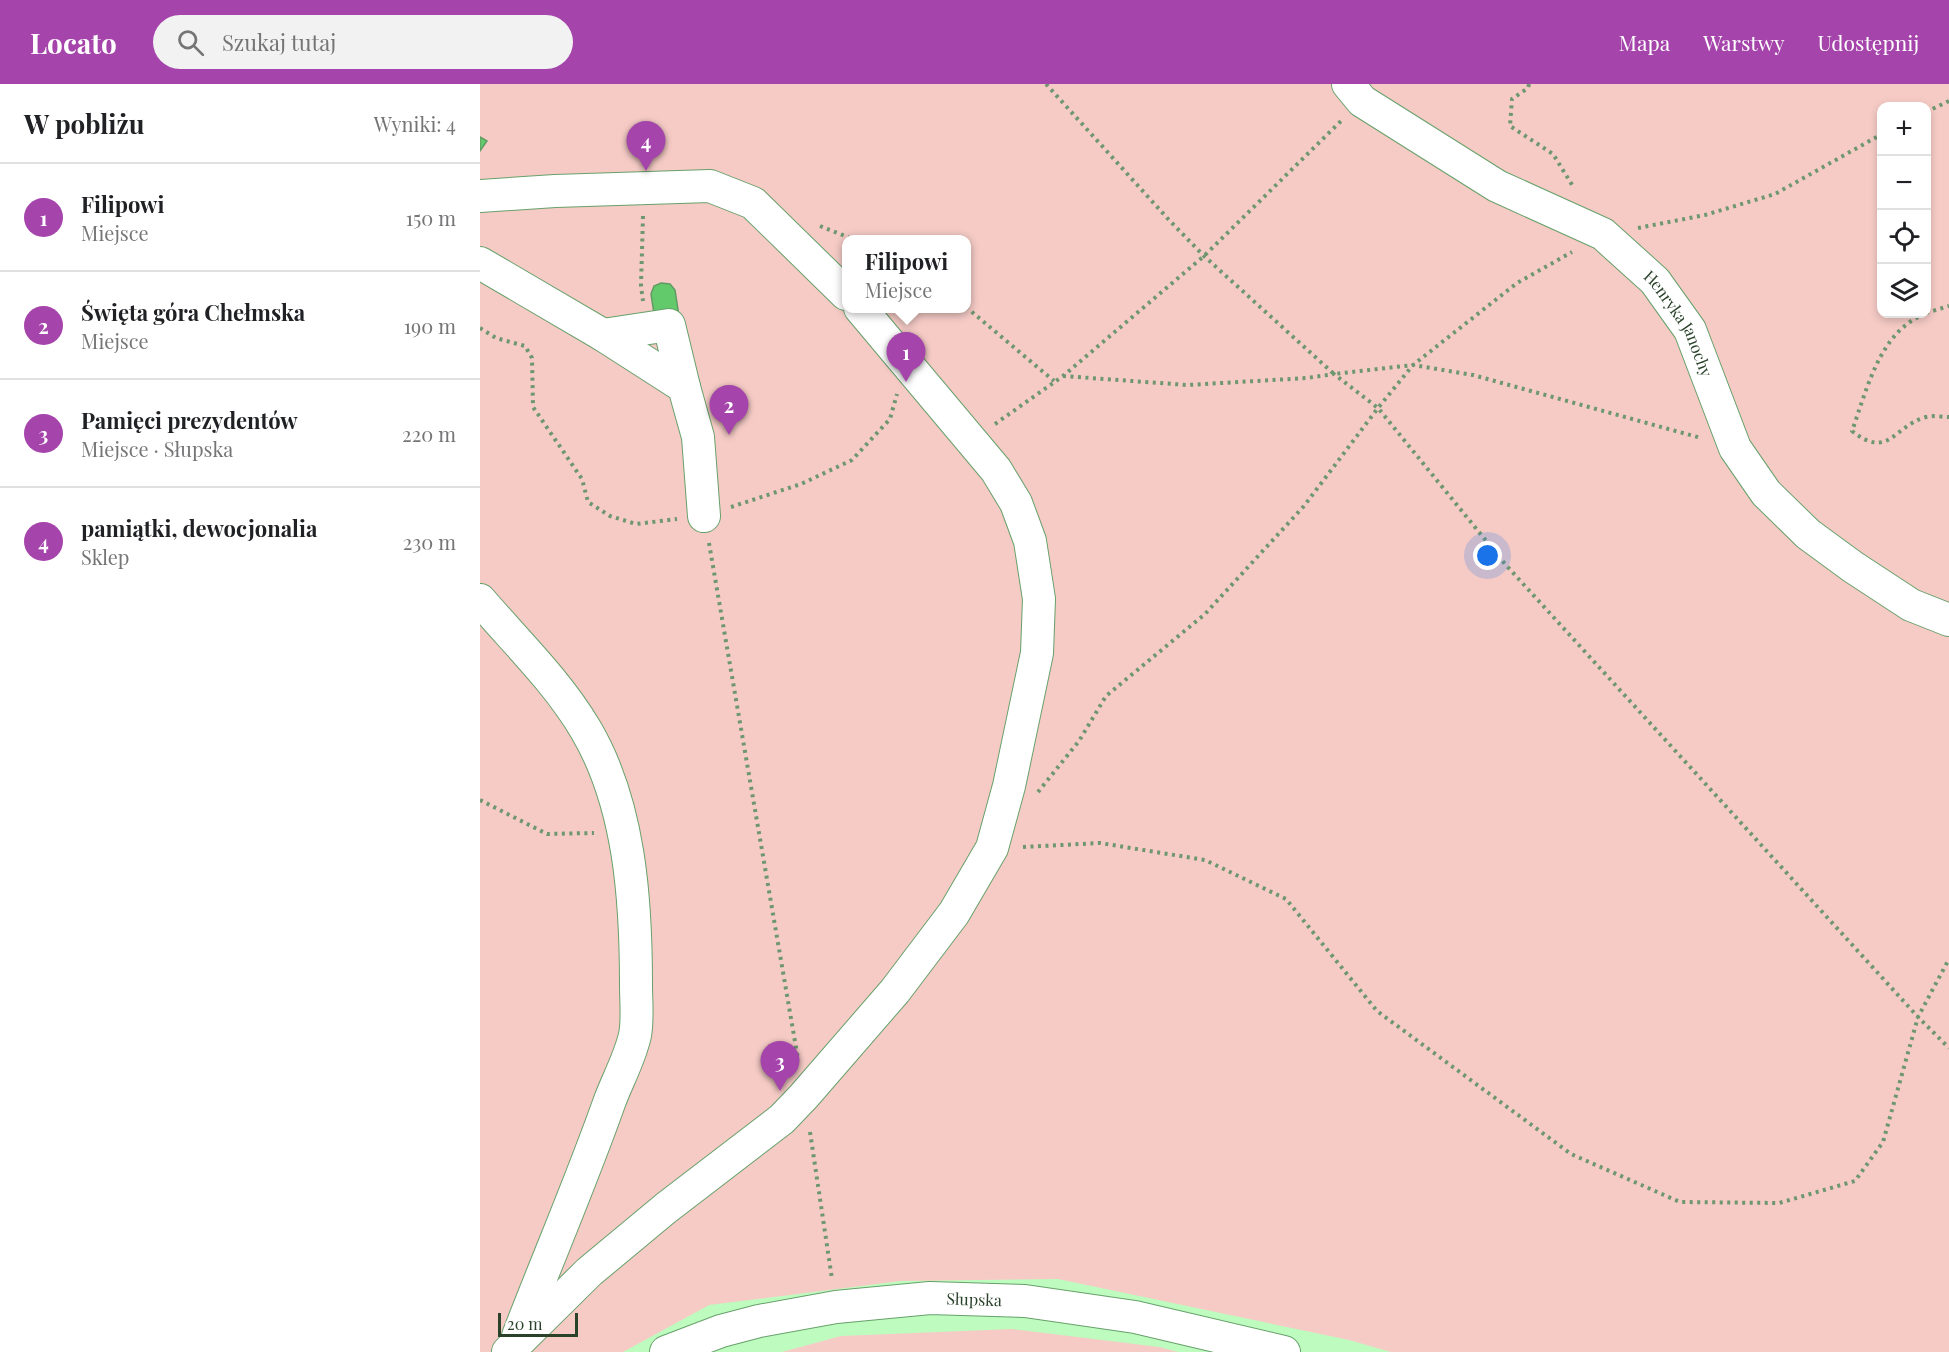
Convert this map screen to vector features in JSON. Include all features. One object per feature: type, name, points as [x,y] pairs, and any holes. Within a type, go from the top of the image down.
[{"type":"street","name":"Henryka Janochy","points":[[1355,92],[1497,186],[1603,234],[1655,281],[1690,330],[1736,448],[1766,493],[1808,534],[1853,567],[1911,605],[1949,620]]},
{"type":"street","points":[[480,196],[710,186],[753,203],[842,290]]},
{"type":"street","points":[[480,263],[603,335],[684,387]]},
{"type":"street","points":[[511,1348],[589,1272],[666,1208],[782,1119],[895,991],[954,913],[992,848],[1009,786],[1037,653],[1038,598],[1030,541],[1016,503],[996,470],[863,313]]},
{"type":"street","points":[[603,335],[669,325],[698,437],[704,516]]},
{"type":"street","points":[[480,600],[556,685],[586,730],[606,773],[622,828],[631,876],[634,929],[635,1035],[587,1166],[511,1348]]},
{"type":"street","name":"Słupska","points":[[666,1352],[721,1331],[759,1321],[836,1307],[930,1298],[1025,1301],[1135,1317],[1284,1352]]},
{"type":"path","points":[[1046,84],[1204,256],[1334,374],[1378,408],[1505,564],[1918,1017],[1949,1048]]},
{"type":"path","points":[[1529,84],[1528,88],[1512,99],[1510,126],[1553,154],[1578,194]]},
{"type":"path","points":[[971,441],[1063,376],[1204,256],[1355,92]]},
{"type":"path","points":[[1931,110],[1949,101]]},
{"type":"path","points":[[1035,795],[1079,741],[1106,696],[1205,614],[1304,506],[1413,365],[1517,283],[1603,234],[1706,216],[1775,194],[1877,136]]},
{"type":"path","points":[[644,188],[641,286],[648,328]]},
{"type":"path","points":[[1931,311],[1949,306]]},
{"type":"path","points":[[971,311],[1054,381]]},
{"type":"path","points":[[1915,318],[1910,320],[1884,350],[1852,431],[1865,441],[1877,444],[1889,440],[1904,427],[1927,417],[1949,417]]},
{"type":"path","points":[[1063,376],[1187,385],[1307,378],[1413,365],[1473,375],[1736,448]]},
{"type":"path","points":[[704,516],[804,1096],[836,1307]]},
{"type":"path","points":[[480,800],[547,834],[590,834],[622,828]]},
{"type":"path","points":[[992,848],[1100,843],[1205,860],[1286,899],[1377,1011],[1571,1154],[1680,1203],[1779,1203],[1855,1181],[1883,1142],[1918,1017],[1949,959]]},
{"type":"shaded area","points":[[480,84],[1949,84],[1949,1352],[1391,1352],[1349,1340],[1058,1279],[901,1281],[709,1305],[623,1352],[480,1352]]},
{"type":"shaded area","points":[[1012,1329],[1159,1347],[1178,1352],[782,1352],[841,1336]]},
{"type":"building","points":[[480,137],[487,141],[480,151]]},
{"type":"building","points":[[661,283],[670,284],[675,290],[679,316],[655,320],[651,294],[654,286]]},
{"type":"place","name":"pamiątki, dewocjonalia","points":[[646,171]]},
{"type":"place","name":"Filipowi","points":[[906,382]]},
{"type":"place","name":"Święta góra Chełmska","points":[[729,435]]},
{"type":"place","name":"Pamięci prezydentów","points":[[780,1091]]}]
